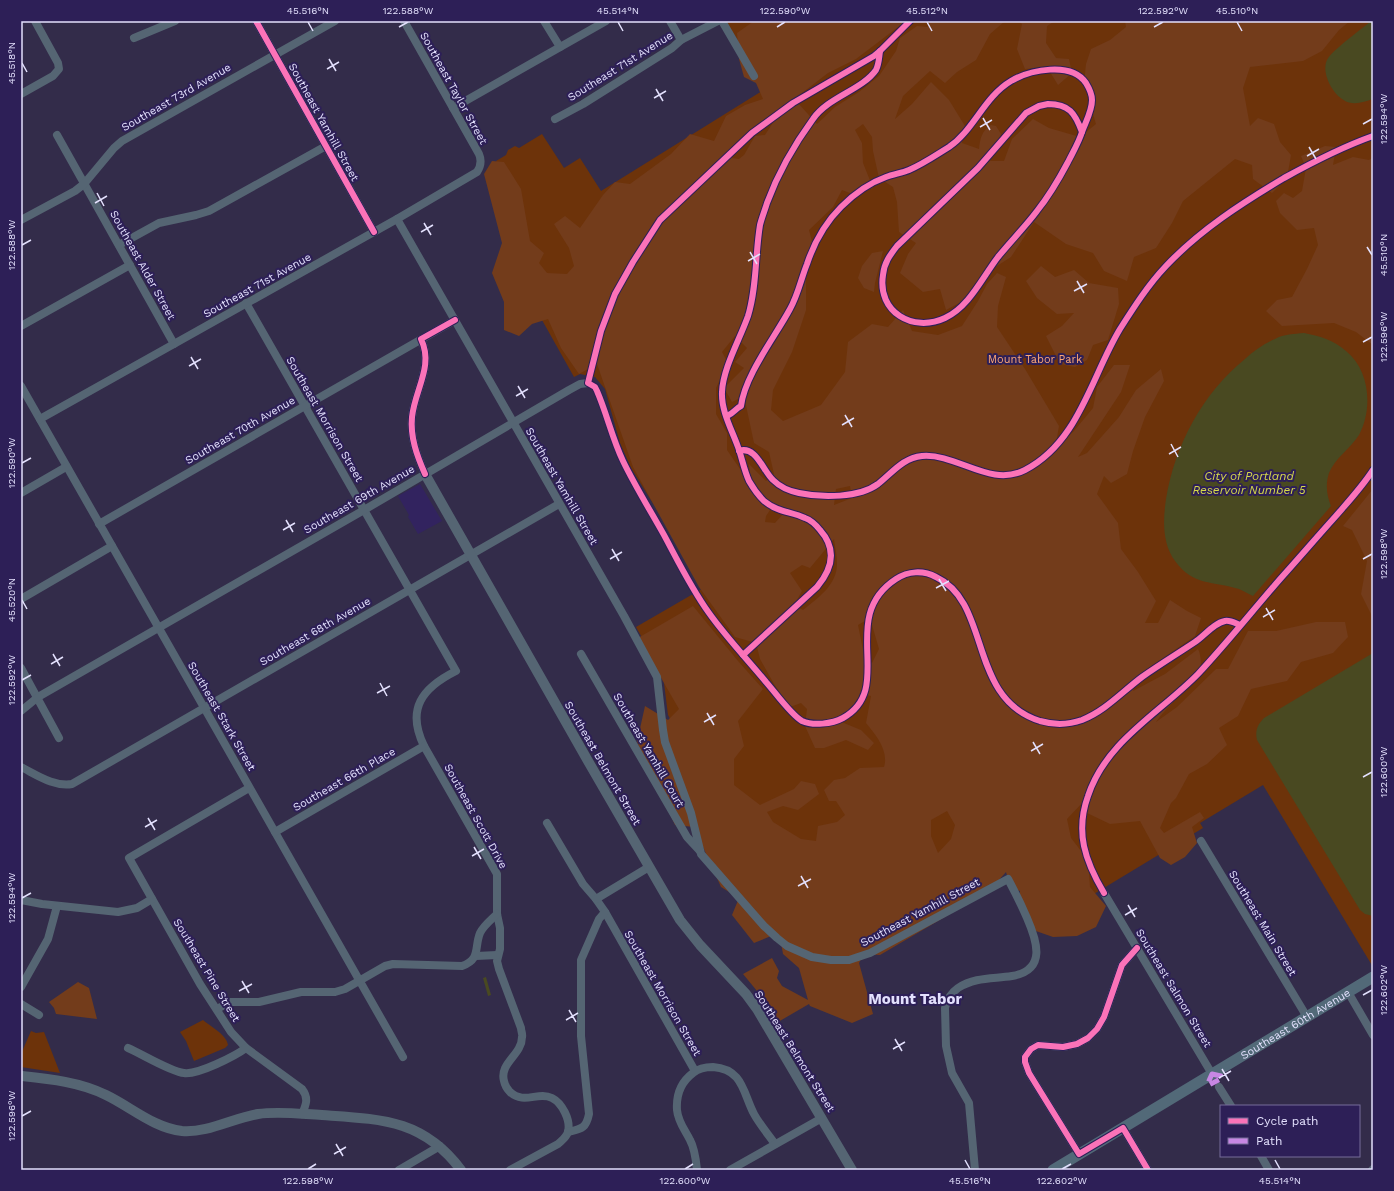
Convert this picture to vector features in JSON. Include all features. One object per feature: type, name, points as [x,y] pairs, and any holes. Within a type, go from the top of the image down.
[{"type":"main road","name":"Southeast 60th Avenue","points":[[1053,1170],[1373,977]]},
{"type":"street","points":[[21,94],[53,76],[59,69],[58,63],[35,21]]},
{"type":"street","points":[[134,38],[175,21]]},
{"type":"street","name":"Southeast Yamhill Street","points":[[256,21],[374,232]]},
{"type":"street","name":"Southeast 73rd Avenue","points":[[21,220],[75,191],[84,184],[114,148],[122,141],[335,21]]},
{"type":"street","name":"Southeast Taylor Street","points":[[404,21],[479,154],[481,166]]},
{"type":"street","points":[[544,21],[560,47]]},
{"type":"street","points":[[453,108],[606,21]]},
{"type":"street","points":[[670,21],[681,40]]},
{"type":"street","name":"Southeast 71st Avenue","points":[[555,119],[583,104],[672,48],[681,40],[718,21]]},
{"type":"street","points":[[722,21],[754,76]]},
{"type":"street","name":"Southeast Alder Street","points":[[57,135],[174,344]]},
{"type":"street","points":[[119,245],[159,223],[209,211],[326,146]]},
{"type":"street","name":"Southeast 71st Avenue","points":[[40,419],[397,219],[473,175],[481,166]]},
{"type":"street","name":"Southeast Yamhill Street","points":[[397,219],[656,674],[665,742],[691,813],[701,854],[749,910],[777,938],[800,952],[812,957],[831,960],[849,960],[870,952],[1008,879],[1034,934],[1037,953],[1034,962],[1030,968],[1016,975],[981,978],[964,984],[950,995],[945,1008],[946,1046],[952,1073],[969,1103],[975,1170]]},
{"type":"street","points":[[21,326],[130,265]]},
{"type":"street","name":"Southeast Morrison Street","points":[[246,304],[456,671]]},
{"type":"street","name":"Southeast 70th Avenue","points":[[99,524],[304,405],[455,320]]},
{"type":"street","name":"Southeast Belmont Street","points":[[421,339],[426,351],[426,362],[413,410],[412,429],[416,451],[425,474],[672,907],[700,945],[746,994],[757,1009],[852,1170]]},
{"type":"street","name":"Southeast 69th Avenue","points":[[21,711],[38,697],[158,627],[364,510],[569,390],[580,384],[588,383]]},
{"type":"street","name":"Southeast Stark Street","points":[[21,386],[23,396],[40,419],[403,1057]]},
{"type":"street","points":[[21,493],[66,467]]},
{"type":"street","name":"Southeast 68th Avenue","points":[[21,767],[61,785],[72,784],[560,504]]},
{"type":"street","points":[[21,599],[112,546]]},
{"type":"street","name":"Southeast Yamhill Court","points":[[581,654],[687,837],[701,854]]},
{"type":"street","points":[[21,668],[59,738]]},
{"type":"street","name":"Southeast Scott Drive","points":[[456,671],[433,684],[426,691],[419,703],[416,715],[418,734],[497,874],[497,914],[500,928],[498,969],[521,1028],[522,1037],[519,1048],[505,1067],[503,1075],[506,1087],[517,1097],[524,1098],[546,1096],[557,1102],[567,1117],[568,1132]]},
{"type":"street","name":"Southeast 66th Place","points":[[275,832],[424,746]]},
{"type":"street","name":"Southeast Pine Street","points":[[249,788],[129,858],[200,984],[231,1032],[246,1048],[302,1089],[305,1094],[306,1103],[302,1114]]},
{"type":"street","name":"Southeast Morrison Street","points":[[547,823],[582,884],[596,899],[605,912],[695,1071],[707,1067],[715,1067],[728,1070],[734,1075],[740,1081],[755,1115],[775,1144]]},
{"type":"street","name":"Southeast Main Street","points":[[1201,841],[1307,1017]]},
{"type":"street","points":[[596,899],[649,867]]},
{"type":"street","name":"Southeast Salmon Street","points":[[1104,893],[1212,1074]]},
{"type":"street","points":[[21,900],[57,906],[118,912],[137,908],[152,899]]},
{"type":"street","points":[[21,987],[48,939],[57,906]]},
{"type":"street","points":[[510,1170],[558,1144],[565,1138],[568,1132],[580,1130],[585,1126],[589,1114],[581,1036],[581,960],[598,919],[605,912]]},
{"type":"street","points":[[217,1009],[230,1002],[259,1002],[300,992],[335,992],[386,966],[393,964],[462,966],[468,964],[476,956],[481,932],[486,924],[497,914]]},
{"type":"street","points":[[1079,1154],[1029,1073],[1024,1062],[1025,1058],[1031,1049],[1038,1045],[1063,1047],[1070,1046],[1088,1038],[1097,1029],[1104,1017],[1122,965],[1137,948]]},
{"type":"street","points":[[476,956],[498,955]]},
{"type":"street","points":[[1348,992],[1373,1035]]},
{"type":"street","points":[[21,1004],[39,1015]]},
{"type":"street","points":[[128,1048],[176,1071],[184,1073],[192,1073],[206,1068],[237,1055],[246,1048]]},
{"type":"street","points":[[695,1071],[681,1087],[677,1109],[681,1125],[691,1141],[696,1170]]},
{"type":"street","points":[[21,1076],[74,1084],[93,1090],[107,1095],[154,1122],[182,1131],[203,1129],[259,1114],[271,1113],[367,1118],[388,1121],[415,1130],[440,1146],[459,1169]]},
{"type":"street","points":[[1219,1086],[1229,1105]]},
{"type":"street","points":[[730,1170],[822,1118]]},
{"type":"street","points":[[1123,1128],[1148,1170]]},
{"type":"street","points":[[399,1170],[440,1146]]},
{"type":"street","points":[[1262,1157],[1269,1170]]},
{"type":"shaded area","name":"Mount Tabor Park","points":[[754,21],[906,21],[856,59],[828,73],[802,93],[798,103],[817,124],[835,107],[859,92],[879,76],[896,51],[900,38],[917,26],[928,27],[931,21],[1005,21],[990,34],[976,60],[957,72],[945,83],[930,71],[903,96],[895,119],[912,104],[931,82],[949,100],[965,126],[962,143],[979,149],[981,138],[985,129],[991,125],[996,126],[1001,134],[990,161],[1004,161],[1012,139],[1033,119],[1049,128],[1080,137],[1096,124],[1084,84],[1086,64],[1091,49],[1110,40],[1126,27],[1125,21],[1350,21],[1339,30],[1322,51],[1303,61],[1250,67],[1243,88],[1250,126],[1258,118],[1274,124],[1280,142],[1291,155],[1287,178],[1272,193],[1253,179],[1252,165],[1235,159],[1183,201],[1172,223],[1156,248],[1134,257],[1127,281],[1104,271],[1093,253],[1066,244],[1034,222],[1011,257],[981,276],[963,301],[946,310],[940,289],[923,292],[900,273],[908,254],[916,243],[899,232],[897,202],[893,187],[879,178],[873,151],[872,137],[863,124],[855,130],[862,143],[863,163],[873,188],[855,195],[842,190],[833,207],[809,230],[814,249],[806,276],[806,310],[792,352],[773,390],[771,410],[783,421],[821,405],[845,372],[848,342],[872,324],[888,327],[903,310],[912,331],[938,335],[962,326],[987,284],[997,273],[1006,277],[998,306],[997,327],[1025,369],[1059,426],[1055,449],[1074,431],[1093,408],[1097,387],[1114,365],[1130,365],[1121,392],[1078,457],[1087,453],[1119,417],[1136,390],[1161,369],[1164,381],[1145,417],[1133,451],[1127,474],[1111,483],[1104,476],[1097,494],[1118,523],[1121,549],[1138,572],[1156,601],[1145,623],[1158,623],[1170,600],[1201,618],[1195,636],[1140,674],[1133,691],[1165,674],[1198,649],[1199,651],[1201,666],[1195,678],[1156,722],[1177,707],[1216,669],[1228,669],[1248,631],[1276,631],[1316,622],[1345,622],[1348,637],[1333,653],[1301,662],[1287,681],[1251,689],[1238,716],[1219,728],[1227,745],[1207,764],[1189,774],[1176,798],[1171,803],[1160,828],[1164,833],[1200,812],[1204,818],[1192,827],[1197,843],[1185,857],[1171,865],[1160,858],[1140,821],[1110,824],[1087,813],[1084,801],[1067,819],[1071,838],[1088,860],[1090,887],[1106,906],[1096,927],[1077,936],[1053,937],[1033,930],[1019,905],[1020,891],[1011,888],[1006,872],[989,891],[880,955],[864,954],[859,963],[873,1014],[852,1023],[810,1006],[809,1004],[778,1022],[762,997],[743,974],[772,958],[779,971],[777,978],[782,986],[808,1000],[799,968],[783,954],[780,937],[771,936],[754,943],[732,915],[739,898],[721,887],[694,827],[675,825],[637,742],[645,706],[668,720],[679,709],[638,638],[693,606],[763,689],[738,721],[744,746],[734,759],[734,785],[760,805],[794,789],[801,781],[815,784],[819,794],[798,810],[783,806],[767,812],[773,822],[801,839],[816,841],[818,826],[837,822],[845,815],[836,801],[829,801],[824,790],[834,780],[845,778],[860,768],[884,767],[885,755],[881,744],[866,723],[871,696],[863,694],[855,711],[834,719],[861,730],[874,743],[868,750],[846,740],[824,748],[815,748],[805,726],[807,709],[801,703],[790,707],[774,684],[760,659],[756,643],[735,637],[699,587],[633,467],[597,364],[579,374],[561,348],[548,319],[532,324],[519,336],[504,330],[504,302],[492,273],[502,243],[484,174],[492,161],[504,162],[521,189],[530,241],[544,253],[539,263],[547,273],[567,274],[574,266],[569,248],[554,224],[565,216],[580,228],[603,195],[615,182],[630,184],[671,154],[690,134],[714,141],[726,116],[745,105],[763,99],[756,83],[744,77],[739,59],[737,33]],"holes":[[[766,119],[774,121],[765,135],[755,136],[744,155],[739,159],[732,158],[734,153],[743,144],[754,127]],[[735,336],[747,348],[735,362],[744,368],[724,388],[732,402],[744,396],[754,443],[769,452],[774,474],[766,481],[749,464],[751,485],[727,450],[727,433],[716,414],[716,388],[728,363],[722,352]],[[850,486],[852,498],[834,505],[836,489]],[[770,510],[783,514],[775,523],[765,522],[766,516]],[[834,539],[837,564],[834,578],[826,590],[803,610],[794,605],[802,591],[790,573],[802,565],[810,568]],[[870,618],[879,649],[872,663],[864,655],[858,625]],[[947,811],[955,825],[951,839],[938,853],[931,836],[931,820]]]},
{"type":"shaded area","points":[[1019,21],[1055,21],[1047,26],[1046,43],[1056,58],[1069,59],[1072,73],[1058,85],[1047,67],[1025,69],[1017,49],[1022,24]]},
{"type":"shaded area","points":[[1325,146],[1336,147],[1333,165],[1353,157],[1369,160],[1373,157],[1373,345],[1356,332],[1334,323],[1282,326],[1266,311],[1277,300],[1292,297],[1318,245],[1314,228],[1297,230],[1280,213],[1276,201],[1284,193],[1293,198],[1302,191],[1306,168],[1301,156]]},
{"type":"shaded area","points":[[883,251],[874,292],[864,288],[858,278],[862,266],[872,253]]},
{"type":"shaded area","points":[[1041,266],[1055,277],[1074,270],[1089,283],[1118,288],[1119,304],[1108,340],[1093,345],[1087,360],[1075,367],[1060,364],[1046,336],[1062,326],[1074,313],[1057,314],[1037,298],[1026,281]]},
{"type":"shaded area","points":[[420,484],[442,521],[418,534],[398,496]]},
{"type":"shaded area","points":[[1373,489],[1373,618],[1361,594],[1367,561],[1352,530],[1343,526]]},
{"type":"shaded area","points":[[78,982],[89,988],[97,1019],[56,1014],[54,1008],[49,1002]]},
{"type":"green space","name":"Mount Tabor Park","points":[[731,21],[1373,21],[1373,967],[1263,785],[1200,823],[1203,828],[1041,926],[1011,860],[857,943],[673,724],[668,715],[663,675],[636,627],[757,557],[700,579],[631,468],[620,443],[605,389],[595,377],[580,374],[574,377],[506,256],[500,168],[496,161],[506,155],[508,150],[515,146],[519,148],[542,134],[564,168],[580,158],[601,191],[767,88],[727,23]]},
{"type":"green space","points":[[203,1020],[225,1038],[228,1045],[225,1048],[194,1061],[186,1041],[180,1032]]},
{"type":"green space","points":[[31,1031],[36,1033],[44,1032],[60,1073],[21,1067],[21,1054]]},
{"type":"water","points":[[1373,21],[1373,99],[1352,103],[1340,98],[1335,93],[1328,79],[1325,66],[1330,56],[1341,45]]},
{"type":"water","name":"City of Portland Reservoir Number 5","points":[[1304,333],[1326,339],[1346,351],[1360,368],[1367,390],[1366,414],[1359,435],[1335,463],[1329,473],[1327,490],[1331,506],[1253,596],[1239,589],[1196,579],[1182,569],[1175,561],[1168,547],[1164,531],[1165,507],[1170,479],[1184,440],[1203,404],[1230,373],[1255,350],[1278,337],[1289,334]]},
{"type":"water","points":[[1373,653],[1373,916],[1365,914],[1360,910],[1257,740],[1256,734],[1258,726],[1264,718]]},
{"type":"water","points":[[486,977],[491,995],[488,996],[483,978]]},
{"type":"marked path","points":[[1212,1074],[1221,1076],[1222,1078],[1209,1085],[1208,1083],[1212,1074]]},
{"type":"cycle path","points":[[256,21],[374,232]]},
{"type":"cycle path","points":[[910,21],[874,56],[793,103],[752,133],[660,220],[633,262],[615,294],[601,331],[588,383],[595,387],[597,391],[619,452],[632,480],[702,604],[729,639],[788,709],[806,723],[822,724],[834,722],[843,718],[858,705],[866,689],[868,671],[867,632],[870,613],[879,595],[896,579],[905,574],[916,572],[926,573],[936,577],[954,590],[966,607],[990,672],[1001,692],[1017,709],[1040,721],[1050,723],[1072,723],[1098,712],[1142,677],[1195,642],[1217,624],[1227,621],[1240,625]]},
{"type":"cycle path","points":[[743,655],[817,587],[827,573],[831,558],[831,551],[825,537],[813,523],[800,516],[769,505],[762,499],[749,481],[723,406],[722,392],[725,373],[748,316],[753,294],[760,225],[767,203],[781,170],[799,139],[819,111],[862,83],[876,70],[880,51]]},
{"type":"cycle path","points":[[727,416],[741,406],[748,382],[754,369],[793,304],[810,256],[821,234],[835,213],[856,193],[880,179],[914,168],[949,147],[958,140],[986,104],[1002,88],[1019,77],[1039,71],[1061,70],[1071,72],[1079,76],[1086,83],[1091,93],[1092,104],[1082,132]]},
{"type":"cycle path","points":[[1048,104],[1055,104],[1070,111],[1077,120],[1082,132],[1065,168],[1046,199],[1028,223],[998,257],[968,299],[954,313],[933,322],[921,323],[910,321],[900,316],[892,309],[886,299],[883,288],[883,275],[885,267],[892,253],[897,246],[978,168],[1026,113],[1039,106],[1048,104]]},
{"type":"cycle path","points":[[739,451],[745,450],[755,455],[769,476],[782,487],[795,492],[818,496],[840,496],[870,489],[904,463],[915,457],[922,456],[935,456],[948,459],[986,473],[999,475],[1012,474],[1025,470],[1043,458],[1059,443],[1082,407],[1120,329],[1153,281],[1179,253],[1207,229],[1268,187],[1328,155],[1373,136]]},
{"type":"cycle path","points":[[425,474],[419,460],[412,432],[412,417],[426,359],[421,339],[455,320]]},
{"type":"cycle path","points":[[1104,893],[1087,858],[1082,834],[1082,822],[1088,796],[1096,777],[1107,759],[1136,729],[1198,674],[1350,500],[1373,470]]},
{"type":"cycle path","points":[[1137,948],[1122,965],[1104,1017],[1097,1029],[1088,1038],[1077,1044],[1063,1047],[1038,1045],[1031,1049],[1025,1057],[1025,1062],[1029,1073],[1079,1154],[1123,1128],[1148,1170]]},
{"type":"district","name":"Mount Tabor","points":[[915,999]]}]
